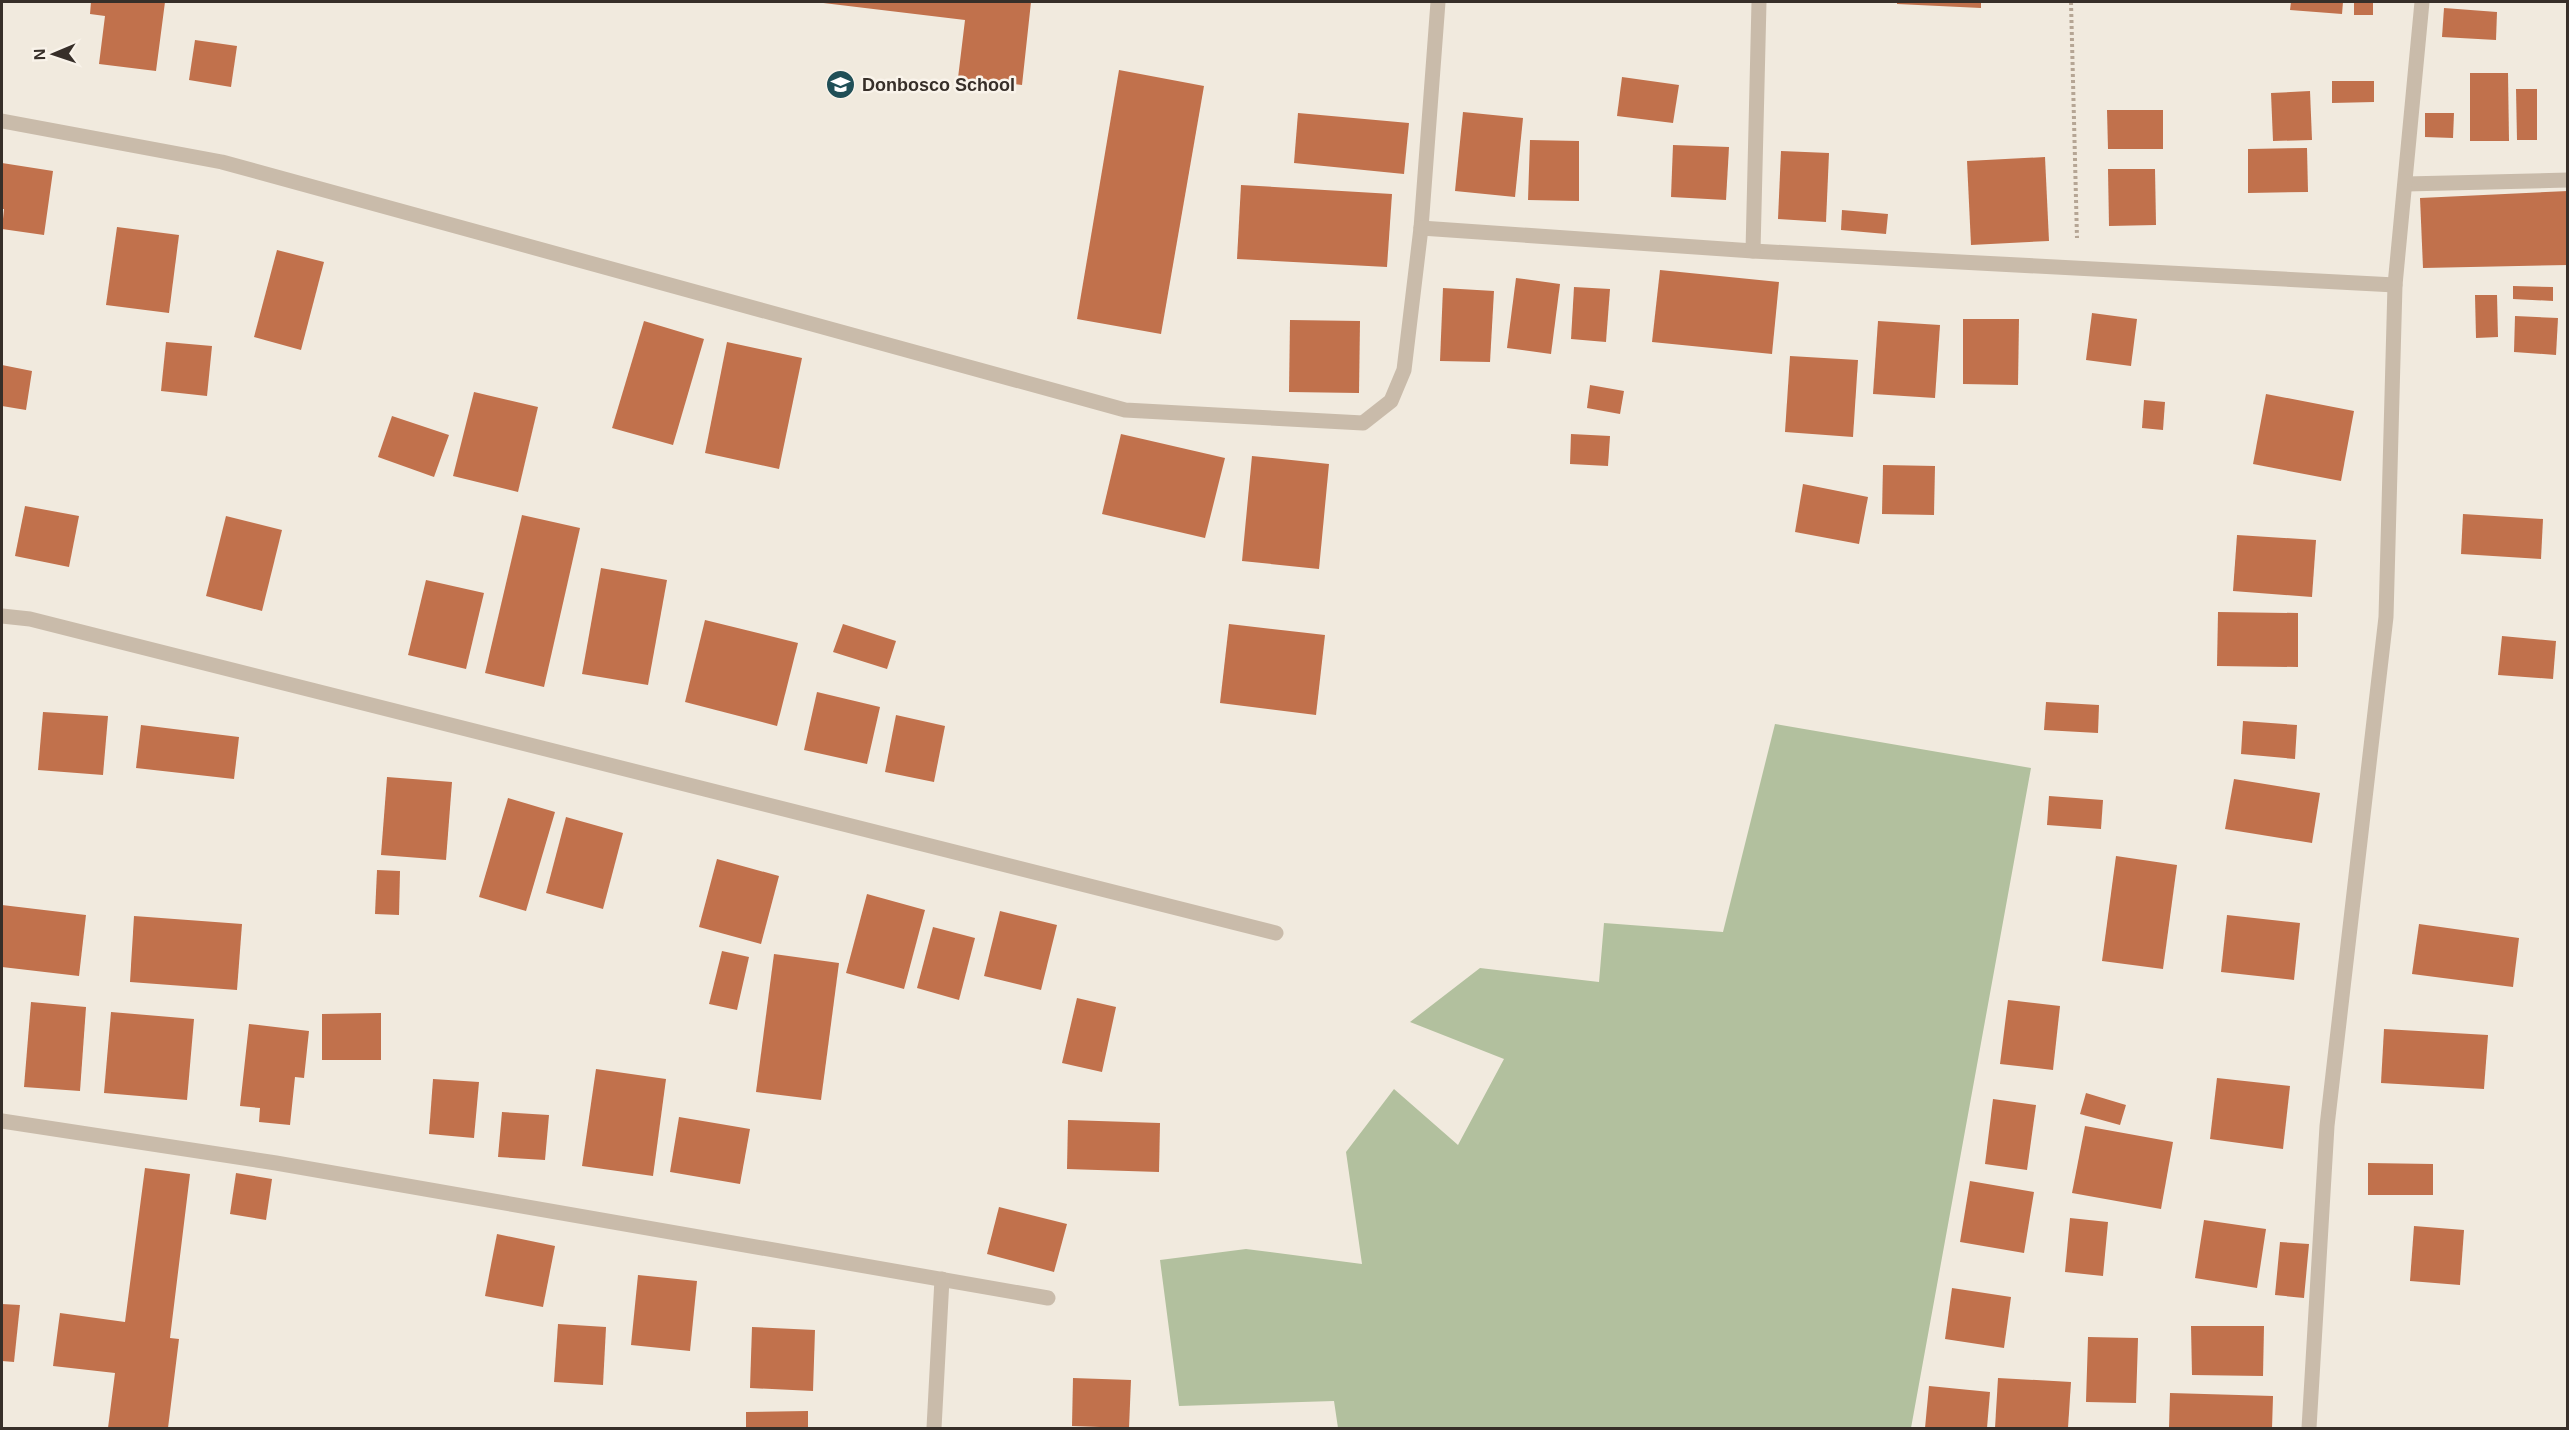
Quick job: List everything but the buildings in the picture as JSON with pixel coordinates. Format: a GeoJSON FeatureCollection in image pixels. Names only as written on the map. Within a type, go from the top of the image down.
{"type":"FeatureCollection","features":[{"type":"Feature","properties":{"kind":"street"},"geometry":{"type":"LineString","coordinates":[[2,121],[222,162],[1125,410],[1363,423],[1390,400],[1404,370],[1421,228],[1438,2]]}},
{"type":"Feature","properties":{"kind":"street"},"geometry":{"type":"LineString","coordinates":[[1753,251],[1759,2]]}},
{"type":"Feature","properties":{"kind":"street"},"geometry":{"type":"LineString","coordinates":[[2309,1428],[2327,1126],[2386,617],[2395,285],[2422,2]]}},
{"type":"Feature","properties":{"kind":"street"},"geometry":{"type":"LineString","coordinates":[[2406,184],[2568,180]]}},
{"type":"Feature","properties":{"kind":"street"},"geometry":{"type":"LineString","coordinates":[[1421,228],[1753,251],[2395,285]]}},
{"type":"Feature","properties":{"kind":"street"},"geometry":{"type":"LineString","coordinates":[[2,616],[30,619],[1276,933]]}},
{"type":"Feature","properties":{"kind":"street"},"geometry":{"type":"LineString","coordinates":[[2,1121],[288,1165],[1048,1298]]}},
{"type":"Feature","properties":{"kind":"street"},"geometry":{"type":"LineString","coordinates":[[934,1428],[942,1279]]}},
{"type":"Feature","properties":{"kind":"path"},"geometry":{"type":"LineString","coordinates":[[2071,2],[2077,268]]}},
{"type":"Feature","properties":{"kind":"green space"},"geometry":{"type":"Polygon","coordinates":[[[1775,724],[2031,768],[1911,1428],[1338,1428],[1334,1401],[1179,1406],[1160,1260],[1246,1249],[1362,1264],[1346,1152],[1394,1089],[1458,1145],[1504,1059],[1410,1022],[1480,968],[1599,982],[1604,923],[1723,932],[1775,724]]]}},
{"type":"Feature","properties":{"kind":"place","name":"Donbosco School"},"geometry":{"type":"Point","coordinates":[841,85]}}]}
